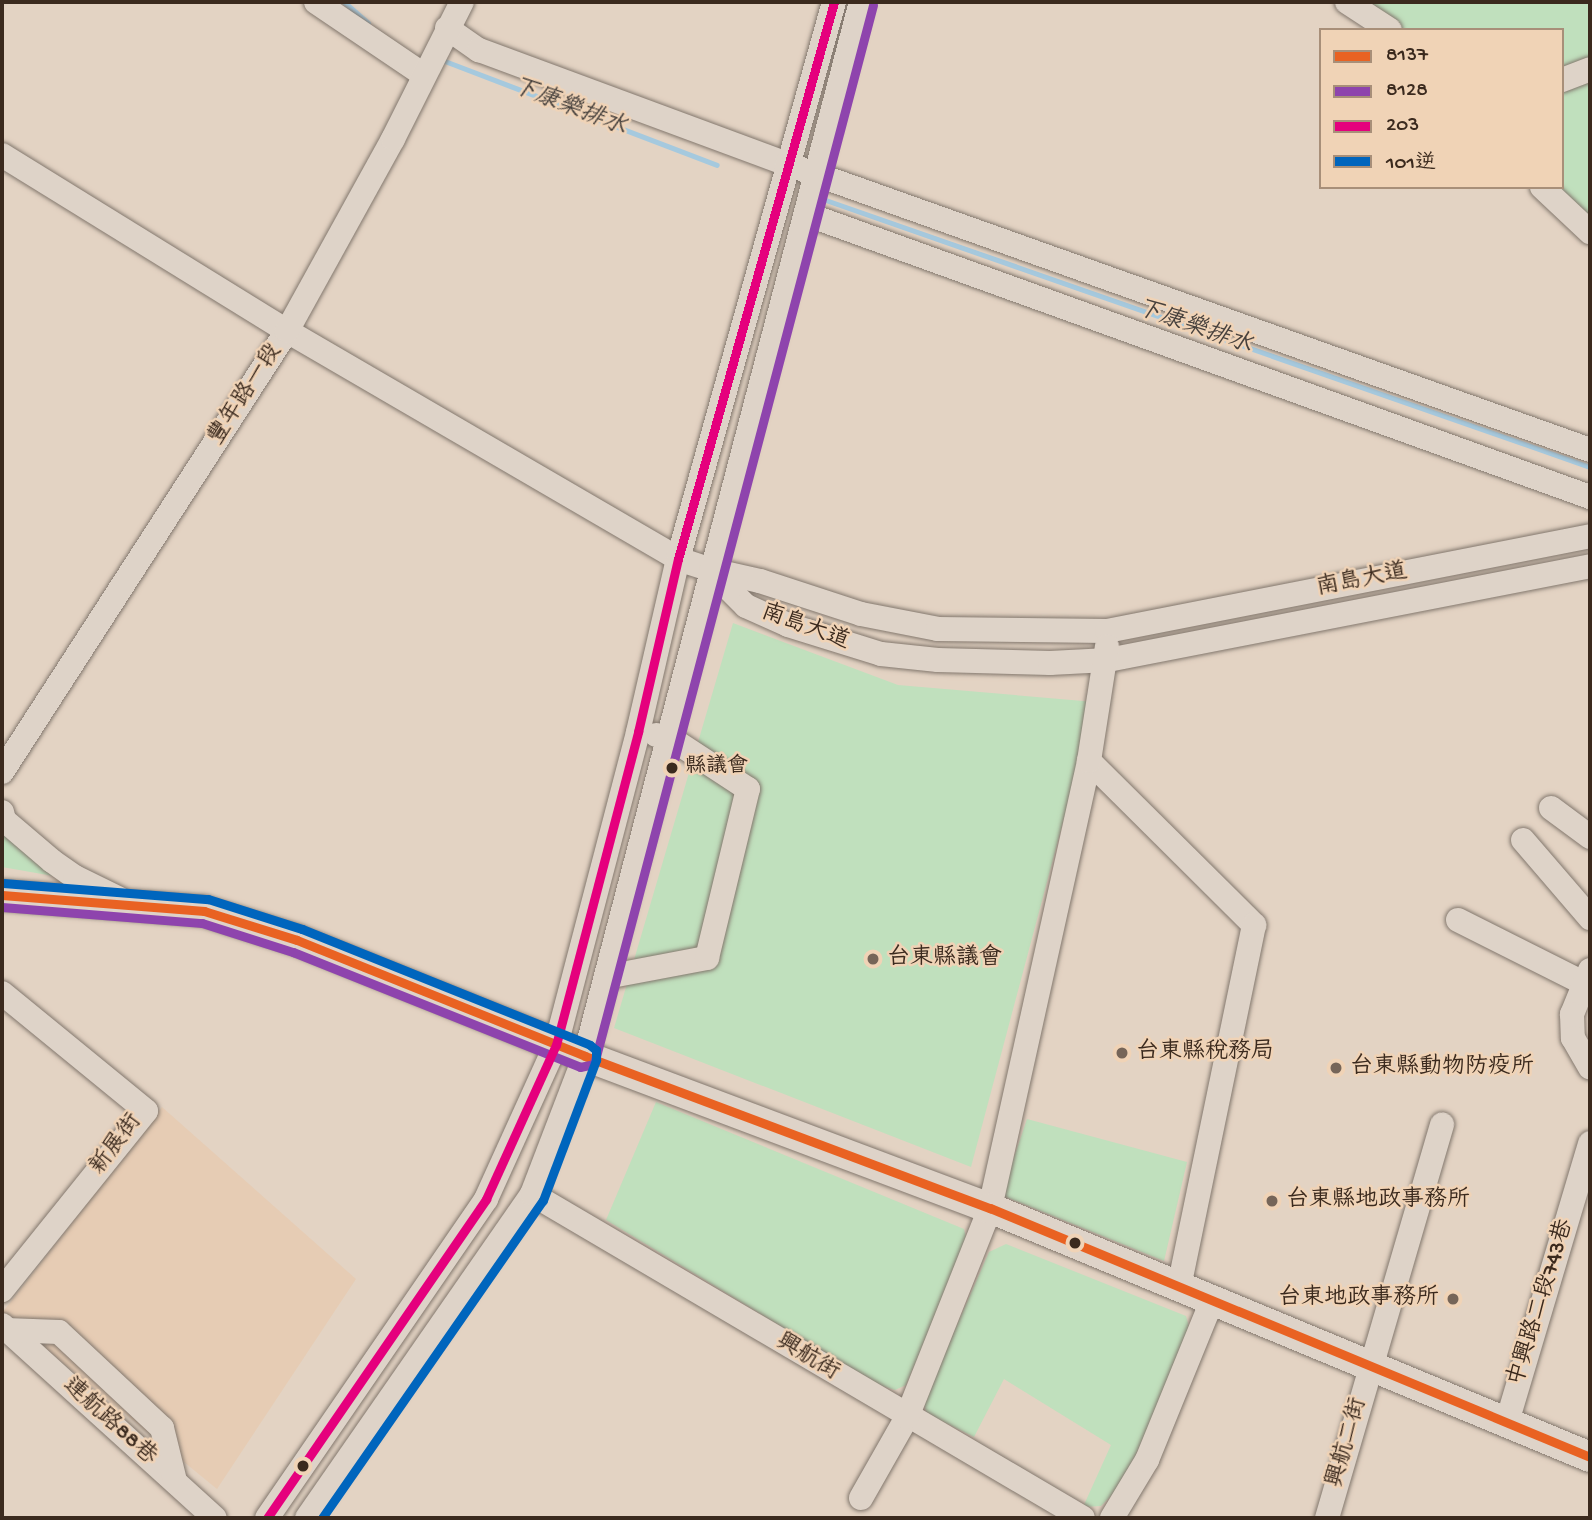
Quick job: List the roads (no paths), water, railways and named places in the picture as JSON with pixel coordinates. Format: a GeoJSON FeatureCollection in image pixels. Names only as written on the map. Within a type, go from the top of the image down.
{"type":"FeatureCollection","features":[{"type":"Feature","properties":{"kind":"main road"},"geometry":{"type":"LineString","coordinates":[[2,895],[204,911],[297,940],[556,1045],[990,1208],[1590,1457]]}},
{"type":"Feature","properties":{"kind":"street"},"geometry":{"type":"LineString","coordinates":[[316,2],[424,75]]}},
{"type":"Feature","properties":{"kind":"street"},"geometry":{"type":"LineString","coordinates":[[267,1518],[486,1199],[556,1045],[638,732],[678,559],[834,2]]}},
{"type":"Feature","properties":{"kind":"street"},"geometry":{"type":"LineString","coordinates":[[307,1518],[531,1194],[585,1056],[861,2]]}},
{"type":"Feature","properties":{"kind":"street"},"geometry":{"type":"LineString","coordinates":[[1347,2],[1387,28]]}},
{"type":"Feature","properties":{"kind":"street","name":"豐年路一段"},"geometry":{"type":"LineString","coordinates":[[2,772],[287,331],[393,139],[459,3]]}},
{"type":"Feature","properties":{"kind":"street"},"geometry":{"type":"LineString","coordinates":[[447,28],[479,50],[787,164],[1590,450]]}},
{"type":"Feature","properties":{"kind":"street"},"geometry":{"type":"LineString","coordinates":[[1564,79],[1590,69]]}},
{"type":"Feature","properties":{"kind":"street"},"geometry":{"type":"LineString","coordinates":[[2,155],[287,331],[678,559],[711,570]]}},
{"type":"Feature","properties":{"kind":"street"},"geometry":{"type":"LineString","coordinates":[[1544,189],[1590,232]]}},
{"type":"Feature","properties":{"kind":"street"},"geometry":{"type":"LineString","coordinates":[[806,214],[1590,497]]}},
{"type":"Feature","properties":{"kind":"street","name":"南島大道"},"geometry":{"type":"LineString","coordinates":[[711,570],[760,581],[860,614],[938,629],[1107,631],[1590,536]]}},
{"type":"Feature","properties":{"kind":"street","name":"南島大道"},"geometry":{"type":"LineString","coordinates":[[711,570],[746,606],[788,625],[881,654],[937,660],[1050,663],[1108,660],[1590,566]]}},
{"type":"Feature","properties":{"kind":"street"},"geometry":{"type":"LineString","coordinates":[[861,1498],[907,1417],[990,1208],[1089,761],[1108,660],[1107,631]]}},
{"type":"Feature","properties":{"kind":"street"},"geometry":{"type":"LineString","coordinates":[[607,977],[707,958],[748,789],[670,738],[638,732]]}},
{"type":"Feature","properties":{"kind":"street"},"geometry":{"type":"LineString","coordinates":[[1089,761],[1254,925],[1179,1288]]}},
{"type":"Feature","properties":{"kind":"street"},"geometry":{"type":"LineString","coordinates":[[1551,808],[1590,836]]}},
{"type":"Feature","properties":{"kind":"street"},"geometry":{"type":"LineString","coordinates":[[2,811],[4,820],[52,861],[75,877],[128,903]]}},
{"type":"Feature","properties":{"kind":"street"},"geometry":{"type":"LineString","coordinates":[[1523,840],[1590,918]]}},
{"type":"Feature","properties":{"kind":"street"},"geometry":{"type":"LineString","coordinates":[[1458,920],[1588,976],[1572,1014],[1573,1038],[1590,1068]]}},
{"type":"Feature","properties":{"kind":"street","name":"新展街"},"geometry":{"type":"LineString","coordinates":[[2,993],[146,1111],[2,1290]]}},
{"type":"Feature","properties":{"kind":"street","name":"興航二街"},"geometry":{"type":"LineString","coordinates":[[1327,1518],[1442,1124]]}},
{"type":"Feature","properties":{"kind":"street","name":"中興路二段743巷"},"geometry":{"type":"LineString","coordinates":[[1507,1422],[1590,1143]]}},
{"type":"Feature","properties":{"kind":"street","name":"興航街"},"geometry":{"type":"LineString","coordinates":[[531,1194],[1083,1518]]}},
{"type":"Feature","properties":{"kind":"street"},"geometry":{"type":"LineString","coordinates":[[1112,1518],[1147,1460],[1212,1301]]}},
{"type":"Feature","properties":{"kind":"street"},"geometry":{"type":"LineString","coordinates":[[4,1328],[59,1332],[162,1428],[175,1481]]}},
{"type":"Feature","properties":{"kind":"street","name":"連航路88巷"},"geometry":{"type":"LineString","coordinates":[[4,1328],[215,1518]]}},
{"type":"Feature","properties":{"kind":"street"},"geometry":{"type":"LineString","coordinates":[[388,1342],[414,1362]]}},
{"type":"Feature","properties":{"kind":"waterway","name":"下康樂排水"},"geometry":{"type":"LineString","coordinates":[[344,2],[368,23]]}},
{"type":"Feature","properties":{"kind":"waterway","name":"下康樂排水"},"geometry":{"type":"LineString","coordinates":[[442,60],[717,165]]}},
{"type":"Feature","properties":{"kind":"waterway","name":"下康樂排水"},"geometry":{"type":"LineString","coordinates":[[817,197],[1590,467]]}},
{"type":"Feature","properties":{"kind":"place","name":"縣議會"},"geometry":{"type":"Point","coordinates":[672,768]}},
{"type":"Feature","properties":{"kind":"place","name":"台東縣議會"},"geometry":{"type":"Point","coordinates":[873,959]}},
{"type":"Feature","properties":{"kind":"place","name":"台東縣稅務局"},"geometry":{"type":"Point","coordinates":[1122,1053]}},
{"type":"Feature","properties":{"kind":"place","name":"台東縣動物防疫所"},"geometry":{"type":"Point","coordinates":[1336,1068]}},
{"type":"Feature","properties":{"kind":"place","name":"台東縣地政事務所"},"geometry":{"type":"Point","coordinates":[1272,1201]}},
{"type":"Feature","properties":{"kind":"place","name":"台東地政事務所"},"geometry":{"type":"Point","coordinates":[1453,1299]}}]}
